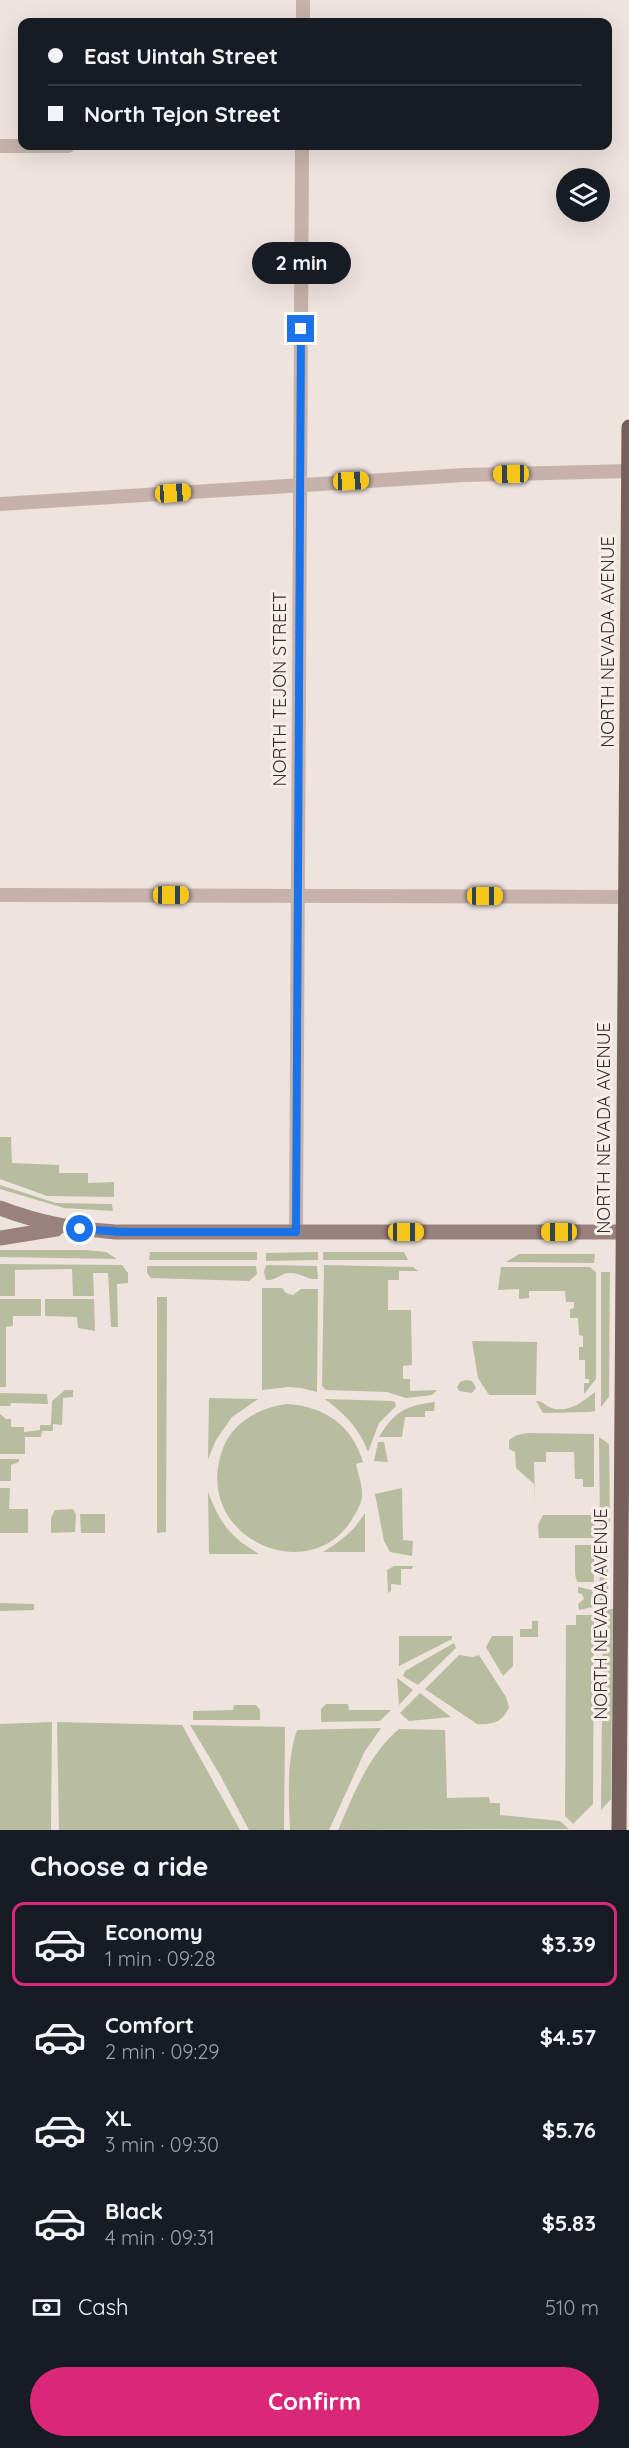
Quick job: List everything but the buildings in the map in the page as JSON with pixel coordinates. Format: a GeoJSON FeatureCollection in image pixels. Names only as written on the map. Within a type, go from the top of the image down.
{"type":"FeatureCollection","features":[{"type":"Feature","properties":{"kind":"main road","name":"NORTH NEVADA AVENUE"},"geometry":{"type":"LineString","coordinates":[[619,1830],[626,1232],[629,427]]}},
{"type":"Feature","properties":{"kind":"main road"},"geometry":{"type":"LineString","coordinates":[[0,1208],[62,1228],[123,1232],[626,1232]]}},
{"type":"Feature","properties":{"kind":"main road"},"geometry":{"type":"LineString","coordinates":[[0,1238],[62,1228]]}},
{"type":"Feature","properties":{"kind":"street"},"geometry":{"type":"LineString","coordinates":[[303,0],[303,18]]}},
{"type":"Feature","properties":{"kind":"street"},"geometry":{"type":"LineString","coordinates":[[0,146],[18,146]]}},
{"type":"Feature","properties":{"kind":"street","name":"NORTH TEJON STREET"},"geometry":{"type":"LineString","coordinates":[[296,1232],[302,150]]}},
{"type":"Feature","properties":{"kind":"street"},"geometry":{"type":"LineString","coordinates":[[0,504],[464,475],[629,471]]}},
{"type":"Feature","properties":{"kind":"street"},"geometry":{"type":"LineString","coordinates":[[0,895],[627,897]]}},
{"type":"Feature","properties":{"kind":"green space"},"geometry":{"type":"Polygon","coordinates":[[[0,1137],[11,1137],[12,1163],[59,1165],[59,1173],[88,1173],[88,1183],[114,1182],[114,1197],[47,1196],[0,1179],[0,1137]]]}},
{"type":"Feature","properties":{"kind":"green space"},"geometry":{"type":"Polygon","coordinates":[[[0,1185],[56,1203],[112,1204],[113,1211],[64,1208],[0,1189],[0,1185]]]}},
{"type":"Feature","properties":{"kind":"green space"},"geometry":{"type":"Polygon","coordinates":[[[0,1250],[86,1250],[106,1252],[117,1259],[0,1257],[0,1250]]]}},
{"type":"Feature","properties":{"kind":"green space"},"geometry":{"type":"Polygon","coordinates":[[[150,1252],[257,1252],[257,1260],[149,1260],[150,1252]]]}},
{"type":"Feature","properties":{"kind":"green space"},"geometry":{"type":"Polygon","coordinates":[[[318,1252],[318,1260],[266,1261],[266,1253],[318,1252]]]}},
{"type":"Feature","properties":{"kind":"green space"},"geometry":{"type":"Polygon","coordinates":[[[323,1252],[404,1252],[408,1260],[323,1260],[323,1252]]]}},
{"type":"Feature","properties":{"kind":"green space"},"geometry":{"type":"Polygon","coordinates":[[[519,1254],[595,1254],[594,1263],[506,1262],[519,1254]]]}},
{"type":"Feature","properties":{"kind":"green space"},"geometry":{"type":"Polygon","coordinates":[[[0,1264],[122,1265],[128,1273],[128,1283],[117,1284],[118,1327],[111,1327],[108,1273],[93,1273],[94,1296],[73,1296],[72,1269],[15,1270],[15,1296],[0,1296],[0,1264]]]}},
{"type":"Feature","properties":{"kind":"green space"},"geometry":{"type":"Polygon","coordinates":[[[266,1265],[317,1266],[318,1279],[289,1273],[266,1280],[264,1272],[266,1265]]]}},
{"type":"Feature","properties":{"kind":"green space"},"geometry":{"type":"Polygon","coordinates":[[[324,1265],[413,1267],[418,1271],[399,1271],[399,1280],[388,1280],[388,1310],[411,1310],[412,1365],[403,1366],[403,1379],[410,1379],[410,1391],[437,1390],[432,1395],[406,1398],[387,1392],[326,1390],[322,1386],[324,1265]]]}},
{"type":"Feature","properties":{"kind":"green space"},"geometry":{"type":"Polygon","coordinates":[[[147,1266],[256,1266],[257,1274],[249,1281],[151,1278],[147,1273],[147,1266]]]}},
{"type":"Feature","properties":{"kind":"green space"},"geometry":{"type":"Polygon","coordinates":[[[501,1267],[590,1267],[596,1272],[596,1379],[584,1394],[584,1383],[589,1383],[589,1379],[585,1379],[585,1360],[579,1360],[579,1347],[583,1347],[583,1336],[579,1335],[578,1318],[570,1318],[570,1309],[574,1308],[574,1302],[566,1302],[565,1291],[529,1291],[529,1298],[519,1299],[519,1289],[498,1290],[501,1267]]]}},
{"type":"Feature","properties":{"kind":"green space"},"geometry":{"type":"Polygon","coordinates":[[[601,1272],[610,1272],[609,1397],[601,1407],[601,1272]]]}},
{"type":"Feature","properties":{"kind":"green space"},"geometry":{"type":"Polygon","coordinates":[[[262,1288],[282,1288],[286,1293],[293,1295],[301,1289],[318,1289],[317,1392],[288,1387],[262,1390],[262,1288]]]}},
{"type":"Feature","properties":{"kind":"green space"},"geometry":{"type":"Polygon","coordinates":[[[157,1297],[167,1297],[166,1532],[157,1533],[157,1297]]]}},
{"type":"Feature","properties":{"kind":"green space"},"geometry":{"type":"Polygon","coordinates":[[[0,1299],[41,1299],[41,1316],[13,1316],[13,1326],[6,1327],[6,1387],[0,1387],[0,1299]]]}},
{"type":"Feature","properties":{"kind":"green space"},"geometry":{"type":"Polygon","coordinates":[[[45,1299],[94,1299],[95,1331],[78,1328],[77,1317],[45,1316],[45,1299]]]}},
{"type":"Feature","properties":{"kind":"green space"},"geometry":{"type":"Polygon","coordinates":[[[472,1341],[537,1342],[536,1395],[489,1395],[478,1378],[472,1341]]]}},
{"type":"Feature","properties":{"kind":"green space"},"geometry":{"type":"Polygon","coordinates":[[[472,1381],[476,1388],[472,1393],[459,1391],[457,1387],[460,1382],[472,1381]]]}},
{"type":"Feature","properties":{"kind":"green space"},"geometry":{"type":"Polygon","coordinates":[[[65,1390],[73,1390],[73,1397],[63,1398],[62,1425],[53,1424],[53,1431],[42,1431],[41,1437],[25,1437],[25,1454],[0,1454],[0,1414],[6,1419],[11,1419],[11,1427],[24,1427],[24,1432],[40,1430],[40,1425],[51,1425],[52,1401],[65,1390]]]}},
{"type":"Feature","properties":{"kind":"green space"},"geometry":{"type":"Polygon","coordinates":[[[595,1392],[595,1411],[589,1412],[543,1413],[536,1401],[549,1407],[562,1409],[574,1406],[595,1392]]]}},
{"type":"Feature","properties":{"kind":"green space"},"geometry":{"type":"Polygon","coordinates":[[[0,1393],[47,1394],[48,1404],[11,1403],[10,1406],[0,1406],[0,1393]]]}},
{"type":"Feature","properties":{"kind":"green space"},"geometry":{"type":"Polygon","coordinates":[[[209,1398],[258,1399],[232,1417],[216,1440],[208,1459],[209,1398]]]}},
{"type":"Feature","properties":{"kind":"green space"},"geometry":{"type":"Polygon","coordinates":[[[325,1399],[392,1401],[396,1406],[379,1423],[368,1452],[351,1422],[325,1399]]]}},
{"type":"Feature","properties":{"kind":"green space"},"geometry":{"type":"Polygon","coordinates":[[[435,1402],[434,1411],[425,1411],[425,1417],[405,1417],[402,1437],[379,1437],[390,1421],[402,1411],[435,1402]]]}},
{"type":"Feature","properties":{"kind":"green space"},"geometry":{"type":"Polygon","coordinates":[[[288,1404],[314,1409],[335,1420],[352,1438],[363,1462],[356,1464],[362,1499],[351,1521],[332,1541],[308,1551],[282,1551],[258,1543],[237,1528],[223,1506],[217,1479],[223,1448],[234,1430],[258,1412],[288,1404]]]}},
{"type":"Feature","properties":{"kind":"green space"},"geometry":{"type":"Polygon","coordinates":[[[528,1433],[594,1434],[594,1487],[583,1487],[583,1479],[575,1479],[574,1452],[546,1452],[546,1462],[534,1462],[535,1503],[534,1484],[516,1468],[515,1452],[509,1449],[509,1440],[517,1435],[528,1433]]]}},
{"type":"Feature","properties":{"kind":"green space"},"geometry":{"type":"Polygon","coordinates":[[[599,1437],[609,1444],[610,1527],[600,1527],[599,1437]]]}},
{"type":"Feature","properties":{"kind":"green space"},"geometry":{"type":"Polygon","coordinates":[[[378,1442],[384,1442],[388,1462],[374,1461],[378,1442]]]}},
{"type":"Feature","properties":{"kind":"green space"},"geometry":{"type":"Polygon","coordinates":[[[0,1459],[19,1459],[19,1462],[11,1465],[11,1481],[0,1481],[0,1459]]]}},
{"type":"Feature","properties":{"kind":"green space"},"geometry":{"type":"Polygon","coordinates":[[[0,1488],[10,1488],[9,1509],[28,1509],[28,1533],[0,1533],[0,1488]]]}},
{"type":"Feature","properties":{"kind":"green space"},"geometry":{"type":"Polygon","coordinates":[[[402,1488],[403,1540],[413,1541],[412,1556],[390,1552],[384,1541],[375,1494],[402,1488]]]}},
{"type":"Feature","properties":{"kind":"green space"},"geometry":{"type":"Polygon","coordinates":[[[208,1492],[227,1528],[240,1542],[259,1554],[209,1554],[208,1492]]]}},
{"type":"Feature","properties":{"kind":"green space"},"geometry":{"type":"Polygon","coordinates":[[[73,1509],[76,1515],[75,1532],[51,1533],[51,1518],[55,1510],[73,1509]]]}},
{"type":"Feature","properties":{"kind":"green space"},"geometry":{"type":"Polygon","coordinates":[[[365,1513],[365,1552],[323,1552],[347,1535],[365,1513]]]}},
{"type":"Feature","properties":{"kind":"green space"},"geometry":{"type":"Polygon","coordinates":[[[80,1514],[105,1514],[105,1533],[81,1533],[80,1514]]]}},
{"type":"Feature","properties":{"kind":"green space"},"geometry":{"type":"Polygon","coordinates":[[[543,1515],[595,1515],[595,1538],[539,1538],[538,1525],[543,1515]]]}},
{"type":"Feature","properties":{"kind":"green space"},"geometry":{"type":"Polygon","coordinates":[[[575,1545],[594,1545],[594,1582],[577,1582],[575,1545]]]}},
{"type":"Feature","properties":{"kind":"green space"},"geometry":{"type":"Polygon","coordinates":[[[599,1546],[608,1546],[608,1600],[600,1600],[599,1546]]]}},
{"type":"Feature","properties":{"kind":"green space"},"geometry":{"type":"Polygon","coordinates":[[[394,1566],[413,1566],[412,1569],[401,1569],[401,1585],[391,1584],[391,1591],[388,1593],[387,1570],[394,1566]]]}},
{"type":"Feature","properties":{"kind":"green space"},"geometry":{"type":"Polygon","coordinates":[[[578,1587],[592,1590],[593,1607],[579,1610],[578,1604],[584,1599],[582,1594],[578,1593],[578,1587]]]}},
{"type":"Feature","properties":{"kind":"green space"},"geometry":{"type":"Polygon","coordinates":[[[0,1603],[34,1604],[34,1610],[0,1611],[0,1603]]]}},
{"type":"Feature","properties":{"kind":"green space"},"geometry":{"type":"Polygon","coordinates":[[[603,1609],[613,1609],[611,1799],[601,1810],[603,1609]]]}},
{"type":"Feature","properties":{"kind":"green space"},"geometry":{"type":"Polygon","coordinates":[[[576,1615],[594,1615],[593,1804],[573,1824],[565,1816],[566,1625],[576,1625],[576,1615]]]}},
{"type":"Feature","properties":{"kind":"green space"},"geometry":{"type":"Polygon","coordinates":[[[532,1621],[538,1621],[538,1637],[520,1637],[520,1629],[532,1629],[532,1621]]]}},
{"type":"Feature","properties":{"kind":"green space"},"geometry":{"type":"Polygon","coordinates":[[[399,1636],[452,1636],[452,1639],[399,1666],[399,1636]]]}},
{"type":"Feature","properties":{"kind":"green space"},"geometry":{"type":"Polygon","coordinates":[[[492,1636],[513,1636],[513,1666],[503,1676],[486,1647],[492,1636]]]}},
{"type":"Feature","properties":{"kind":"green space"},"geometry":{"type":"Polygon","coordinates":[[[454,1643],[456,1648],[418,1685],[403,1676],[405,1671],[454,1643]]]}},
{"type":"Feature","properties":{"kind":"green space"},"geometry":{"type":"Polygon","coordinates":[[[459,1655],[473,1657],[479,1655],[506,1697],[509,1707],[497,1722],[477,1724],[425,1689],[459,1655]]]}},
{"type":"Feature","properties":{"kind":"green space"},"geometry":{"type":"Polygon","coordinates":[[[397,1678],[413,1690],[399,1705],[397,1678]]]}},
{"type":"Feature","properties":{"kind":"green space"},"geometry":{"type":"Polygon","coordinates":[[[420,1693],[451,1717],[409,1721],[400,1713],[420,1693]]]}},
{"type":"Feature","properties":{"kind":"green space"},"geometry":{"type":"Polygon","coordinates":[[[326,1704],[348,1704],[349,1710],[391,1710],[380,1721],[321,1722],[321,1709],[326,1704]]]}},
{"type":"Feature","properties":{"kind":"green space"},"geometry":{"type":"Polygon","coordinates":[[[234,1705],[256,1705],[260,1710],[260,1720],[193,1720],[193,1711],[233,1710],[234,1705]]]}},
{"type":"Feature","properties":{"kind":"green space"},"geometry":{"type":"Polygon","coordinates":[[[52,1722],[51,1830],[0,1830],[0,1724],[52,1722]]]}},
{"type":"Feature","properties":{"kind":"green space"},"geometry":{"type":"Polygon","coordinates":[[[57,1722],[182,1725],[240,1830],[59,1830],[57,1722]]]}},
{"type":"Feature","properties":{"kind":"green space"},"geometry":{"type":"Polygon","coordinates":[[[190,1725],[285,1727],[284,1830],[249,1830],[190,1725]]]}},
{"type":"Feature","properties":{"kind":"green space"},"geometry":{"type":"Polygon","coordinates":[[[381,1728],[365,1751],[329,1830],[290,1830],[290,1767],[297,1730],[381,1728]]]}},
{"type":"Feature","properties":{"kind":"green space"},"geometry":{"type":"Polygon","coordinates":[[[399,1729],[445,1730],[447,1798],[489,1797],[490,1803],[500,1803],[500,1815],[560,1821],[569,1829],[338,1830],[370,1763],[388,1739],[399,1729]]]}},
{"type":"Feature","properties":{"kind":"route"},"geometry":{"type":"LineString","coordinates":[[80,1229],[123,1232],[296,1232],[301,329]]}}]}
